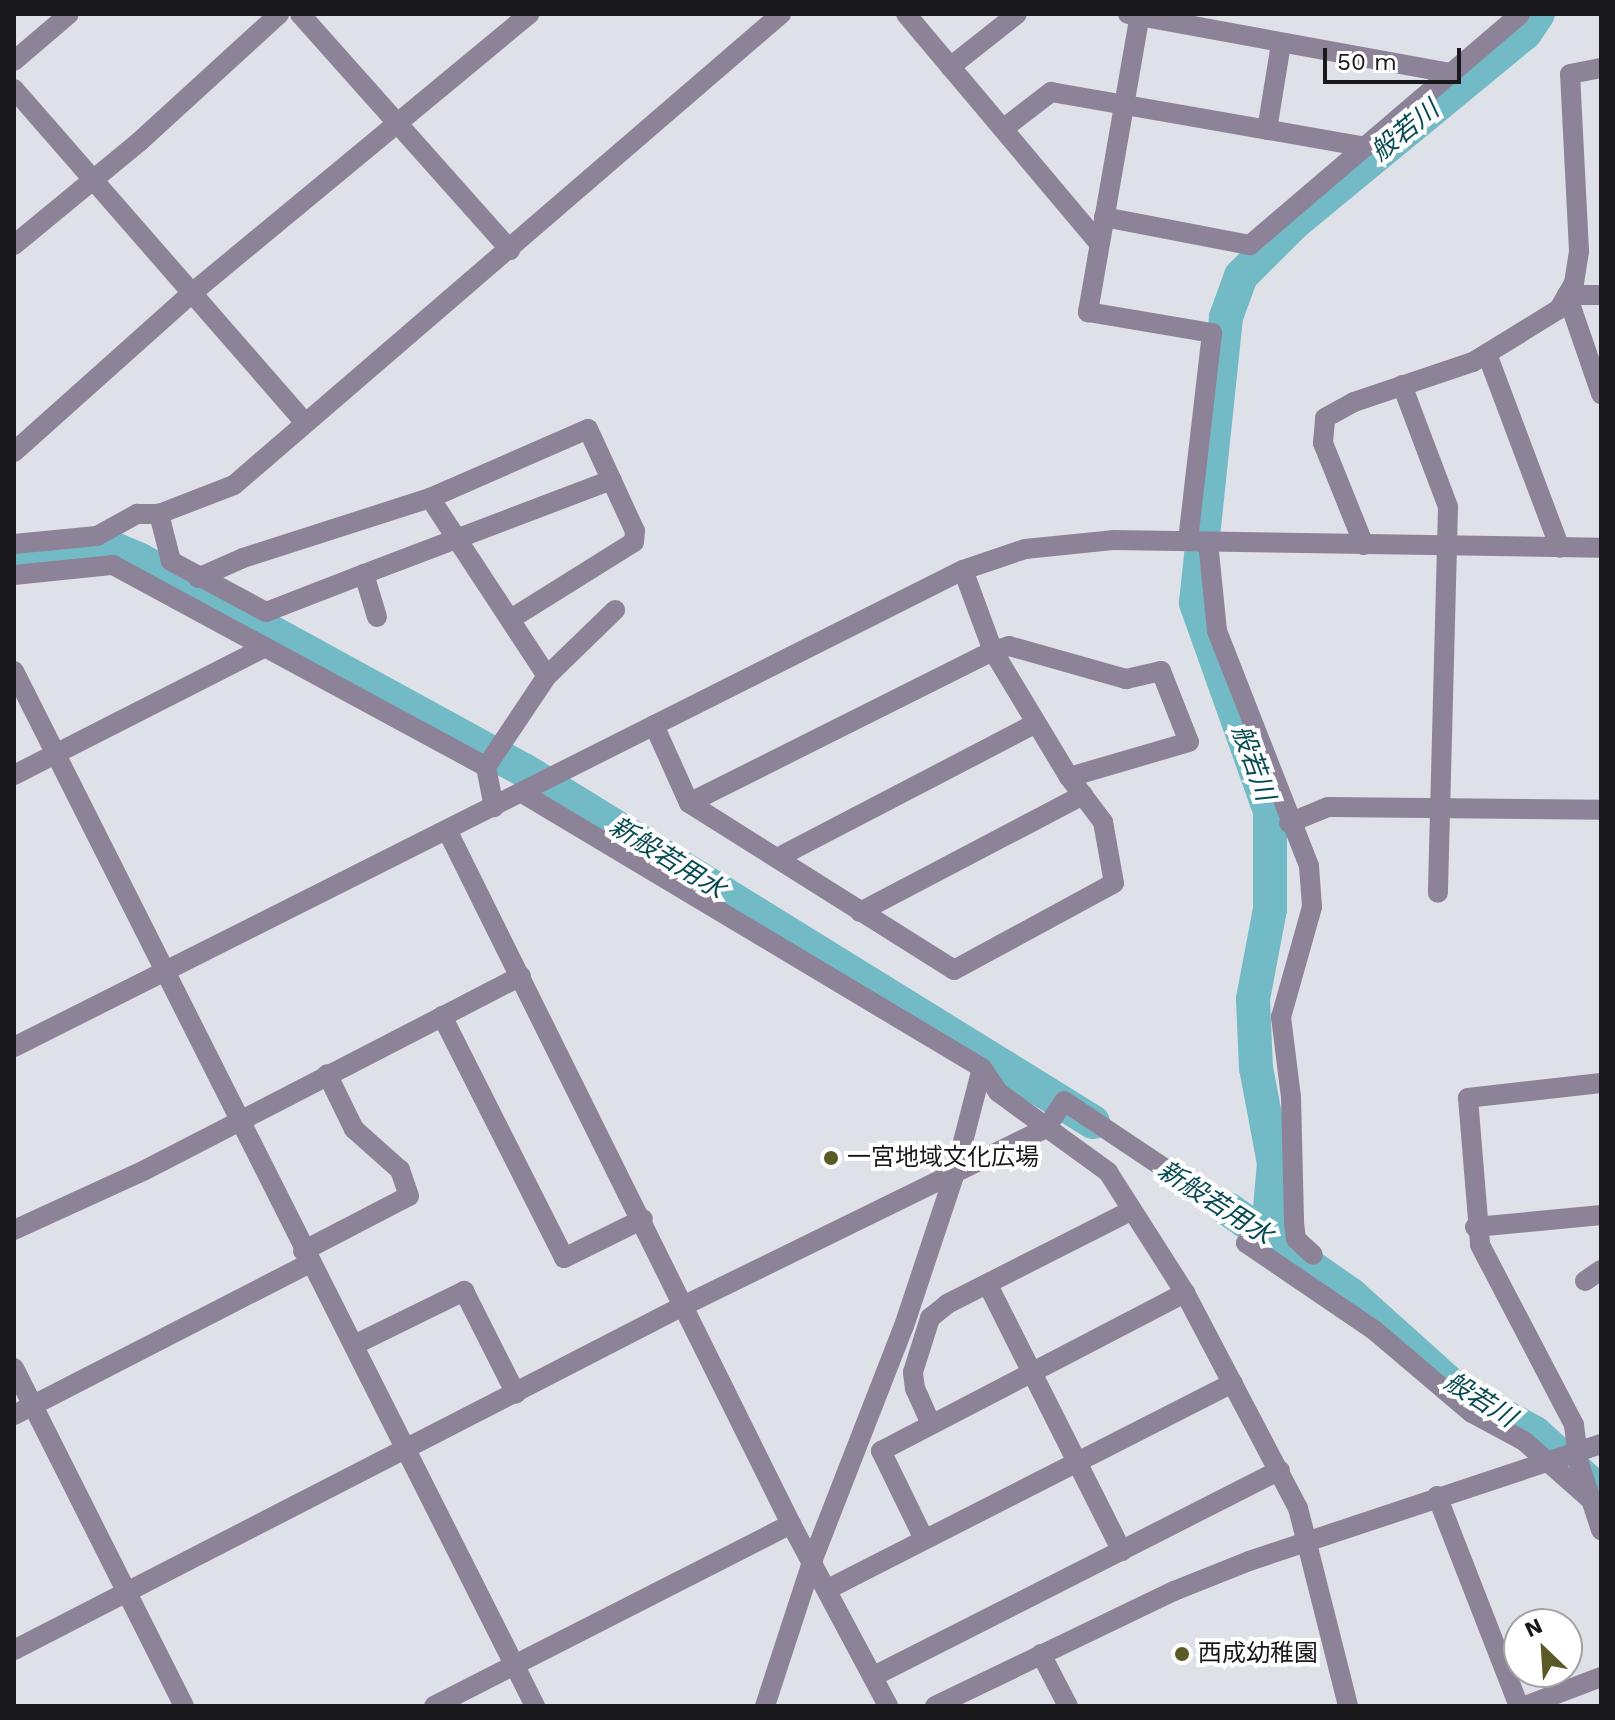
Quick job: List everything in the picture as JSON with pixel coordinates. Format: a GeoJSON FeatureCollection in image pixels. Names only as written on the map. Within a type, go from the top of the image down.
{"type":"FeatureCollection","features":[{"type":"Feature","properties":{"kind":"street"},"geometry":{"type":"LineString","coordinates":[[14,61],[69,14]]}},
{"type":"Feature","properties":{"kind":"street"},"geometry":{"type":"LineString","coordinates":[[14,245],[94,180],[279,14]]}},
{"type":"Feature","properties":{"kind":"street"},"geometry":{"type":"LineString","coordinates":[[300,14],[510,250]]}},
{"type":"Feature","properties":{"kind":"street"},"geometry":{"type":"LineString","coordinates":[[14,452],[192,293],[529,14]]}},
{"type":"Feature","properties":{"kind":"street"},"geometry":{"type":"LineString","coordinates":[[14,544],[97,536],[137,514],[159,514],[234,485],[781,14]]}},
{"type":"Feature","properties":{"kind":"street"},"geometry":{"type":"LineString","coordinates":[[906,14],[1099,243]]}},
{"type":"Feature","properties":{"kind":"street"},"geometry":{"type":"LineString","coordinates":[[950,67],[1017,14]]}},
{"type":"Feature","properties":{"kind":"street"},"geometry":{"type":"LineString","coordinates":[[1104,217],[1250,245],[1520,14]]}},
{"type":"Feature","properties":{"kind":"street"},"geometry":{"type":"LineString","coordinates":[[1313,1255],[1296,1239],[1291,1097],[1281,1017],[1312,907],[1309,866],[1289,823],[1217,631],[1198,542],[1212,333],[1088,312],[1136,15],[1451,73]]}},
{"type":"Feature","properties":{"kind":"street"},"geometry":{"type":"LineString","coordinates":[[1267,130],[1281,44]]}},
{"type":"Feature","properties":{"kind":"street"},"geometry":{"type":"LineString","coordinates":[[1364,545],[1323,443],[1325,418],[1487,354],[1559,309],[1567,295],[1579,251],[1570,74],[1601,68]]}},
{"type":"Feature","properties":{"kind":"street"},"geometry":{"type":"LineString","coordinates":[[14,89],[305,423]]}},
{"type":"Feature","properties":{"kind":"street"},"geometry":{"type":"LineString","coordinates":[[1003,129],[1051,92],[1365,147]]}},
{"type":"Feature","properties":{"kind":"street"},"geometry":{"type":"LineString","coordinates":[[1567,295],[1601,295]]}},
{"type":"Feature","properties":{"kind":"street"},"geometry":{"type":"LineString","coordinates":[[1567,295],[1601,394]]}},
{"type":"Feature","properties":{"kind":"street"},"geometry":{"type":"LineString","coordinates":[[1487,354],[1560,548]]}},
{"type":"Feature","properties":{"kind":"street"},"geometry":{"type":"LineString","coordinates":[[1402,385],[1448,507],[1438,893]]}},
{"type":"Feature","properties":{"kind":"street"},"geometry":{"type":"LineString","coordinates":[[198,578],[243,558],[430,498],[580,430],[591,433],[635,531],[634,542],[511,619]]}},
{"type":"Feature","properties":{"kind":"street"},"geometry":{"type":"LineString","coordinates":[[159,514],[171,561],[266,612],[612,480]]}},
{"type":"Feature","properties":{"kind":"street"},"geometry":{"type":"LineString","coordinates":[[430,498],[547,676]]}},
{"type":"Feature","properties":{"kind":"street"},"geometry":{"type":"LineString","coordinates":[[14,1047],[963,570],[1063,541],[1601,548]]}},
{"type":"Feature","properties":{"kind":"street"},"geometry":{"type":"LineString","coordinates":[[14,575],[113,565],[486,767]]}},
{"type":"Feature","properties":{"kind":"street"},"geometry":{"type":"LineString","coordinates":[[654,725],[689,803],[954,970],[1114,883],[1103,822],[1069,777],[993,651],[963,570]]}},
{"type":"Feature","properties":{"kind":"street"},"geometry":{"type":"LineString","coordinates":[[364,574],[377,617]]}},
{"type":"Feature","properties":{"kind":"street"},"geometry":{"type":"LineString","coordinates":[[494,807],[486,767],[502,740],[547,676],[615,610]]}},
{"type":"Feature","properties":{"kind":"street"},"geometry":{"type":"LineString","coordinates":[[689,803],[993,651],[1009,646],[1126,679],[1161,671],[1189,742],[1069,777]]}},
{"type":"Feature","properties":{"kind":"street"},"geometry":{"type":"LineString","coordinates":[[14,775],[265,647]]}},
{"type":"Feature","properties":{"kind":"street"},"geometry":{"type":"LineString","coordinates":[[14,671],[52,755],[306,1257],[409,1451],[535,1706]]}},
{"type":"Feature","properties":{"kind":"street"},"geometry":{"type":"LineString","coordinates":[[777,858],[1036,723]]}},
{"type":"Feature","properties":{"kind":"street"},"geometry":{"type":"LineString","coordinates":[[535,787],[982,1068],[998,1092],[1108,1172],[1185,1293],[1280,1470],[1308,1538],[1348,1706]]}},
{"type":"Feature","properties":{"kind":"street"},"geometry":{"type":"LineString","coordinates":[[860,912],[1083,795]]}},
{"type":"Feature","properties":{"kind":"street"},"geometry":{"type":"LineString","coordinates":[[1289,823],[1328,807],[1601,810]]}},
{"type":"Feature","properties":{"kind":"street"},"geometry":{"type":"LineString","coordinates":[[447,830],[643,1219],[791,1524],[830,1588],[888,1706]]}},
{"type":"Feature","properties":{"kind":"street"},"geometry":{"type":"LineString","coordinates":[[14,1230],[145,1170],[237,1118],[521,976]]}},
{"type":"Feature","properties":{"kind":"street"},"geometry":{"type":"LineString","coordinates":[[442,1016],[564,1258],[643,1219]]}},
{"type":"Feature","properties":{"kind":"street"},"geometry":{"type":"LineString","coordinates":[[765,1706],[813,1559],[904,1326],[955,1173],[982,1068]]}},
{"type":"Feature","properties":{"kind":"street"},"geometry":{"type":"LineString","coordinates":[[14,1415],[306,1257],[409,1196],[400,1170],[354,1129],[327,1074]]}},
{"type":"Feature","properties":{"kind":"street"},"geometry":{"type":"LineString","coordinates":[[1592,1501],[1565,1458],[1574,1425],[1475,1227],[1468,1098],[1601,1083]]}},
{"type":"Feature","properties":{"kind":"street"},"geometry":{"type":"LineString","coordinates":[[14,1650],[409,1451],[685,1305],[1046,1128],[1064,1101],[1258,1231],[1246,1243],[1332,1298],[1448,1396],[1524,1441],[1565,1458],[1592,1501],[1601,1530]]}},
{"type":"Feature","properties":{"kind":"street"},"geometry":{"type":"LineString","coordinates":[[930,1422],[915,1389],[913,1372],[930,1318],[1130,1211]]}},
{"type":"Feature","properties":{"kind":"street"},"geometry":{"type":"LineString","coordinates":[[1475,1227],[1601,1215]]}},
{"type":"Feature","properties":{"kind":"street"},"geometry":{"type":"LineString","coordinates":[[988,1285],[1122,1551]]}},
{"type":"Feature","properties":{"kind":"street"},"geometry":{"type":"LineString","coordinates":[[354,1345],[464,1291],[516,1394]]}},
{"type":"Feature","properties":{"kind":"street"},"geometry":{"type":"LineString","coordinates":[[924,1539],[881,1451],[930,1422],[1034,1374],[1185,1293]]}},
{"type":"Feature","properties":{"kind":"street"},"geometry":{"type":"LineString","coordinates":[[14,1368],[184,1706]]}},
{"type":"Feature","properties":{"kind":"street"},"geometry":{"type":"LineString","coordinates":[[830,1588],[1233,1383]]}},
{"type":"Feature","properties":{"kind":"street"},"geometry":{"type":"LineString","coordinates":[[935,1706],[1174,1591],[1308,1538],[1601,1444]]}},
{"type":"Feature","properties":{"kind":"street"},"geometry":{"type":"LineString","coordinates":[[874,1676],[1280,1470]]}},
{"type":"Feature","properties":{"kind":"street"},"geometry":{"type":"LineString","coordinates":[[1437,1496],[1522,1706],[1601,1677]]}},
{"type":"Feature","properties":{"kind":"street"},"geometry":{"type":"LineString","coordinates":[[434,1706],[791,1524]]}},
{"type":"Feature","properties":{"kind":"street"},"geometry":{"type":"LineString","coordinates":[[1041,1654],[1068,1706]]}},
{"type":"Feature","properties":{"kind":"waterway","name":"般若川"},"geometry":{"type":"LineString","coordinates":[[1288,1251],[1269,1219],[1274,1163],[1256,1068],[1253,999],[1270,909],[1270,811],[1196,603],[1226,317],[1241,276],[1293,224],[1525,33],[1538,14]]}},
{"type":"Feature","properties":{"kind":"waterway","name":"新般若用水"},"geometry":{"type":"LineString","coordinates":[[14,559],[112,548],[140,560],[524,770],[1093,1122]]}},
{"type":"Feature","properties":{"kind":"waterway","name":"般若川"},"geometry":{"type":"LineString","coordinates":[[1228,1209],[1350,1294],[1458,1391],[1535,1433],[1601,1493]]}},
{"type":"Feature","properties":{"kind":"place","name":"一宮地域文化広場"},"geometry":{"type":"Point","coordinates":[831,1158]}},
{"type":"Feature","properties":{"kind":"place","name":"西成幼稚園"},"geometry":{"type":"Point","coordinates":[1182,1654]}}]}
